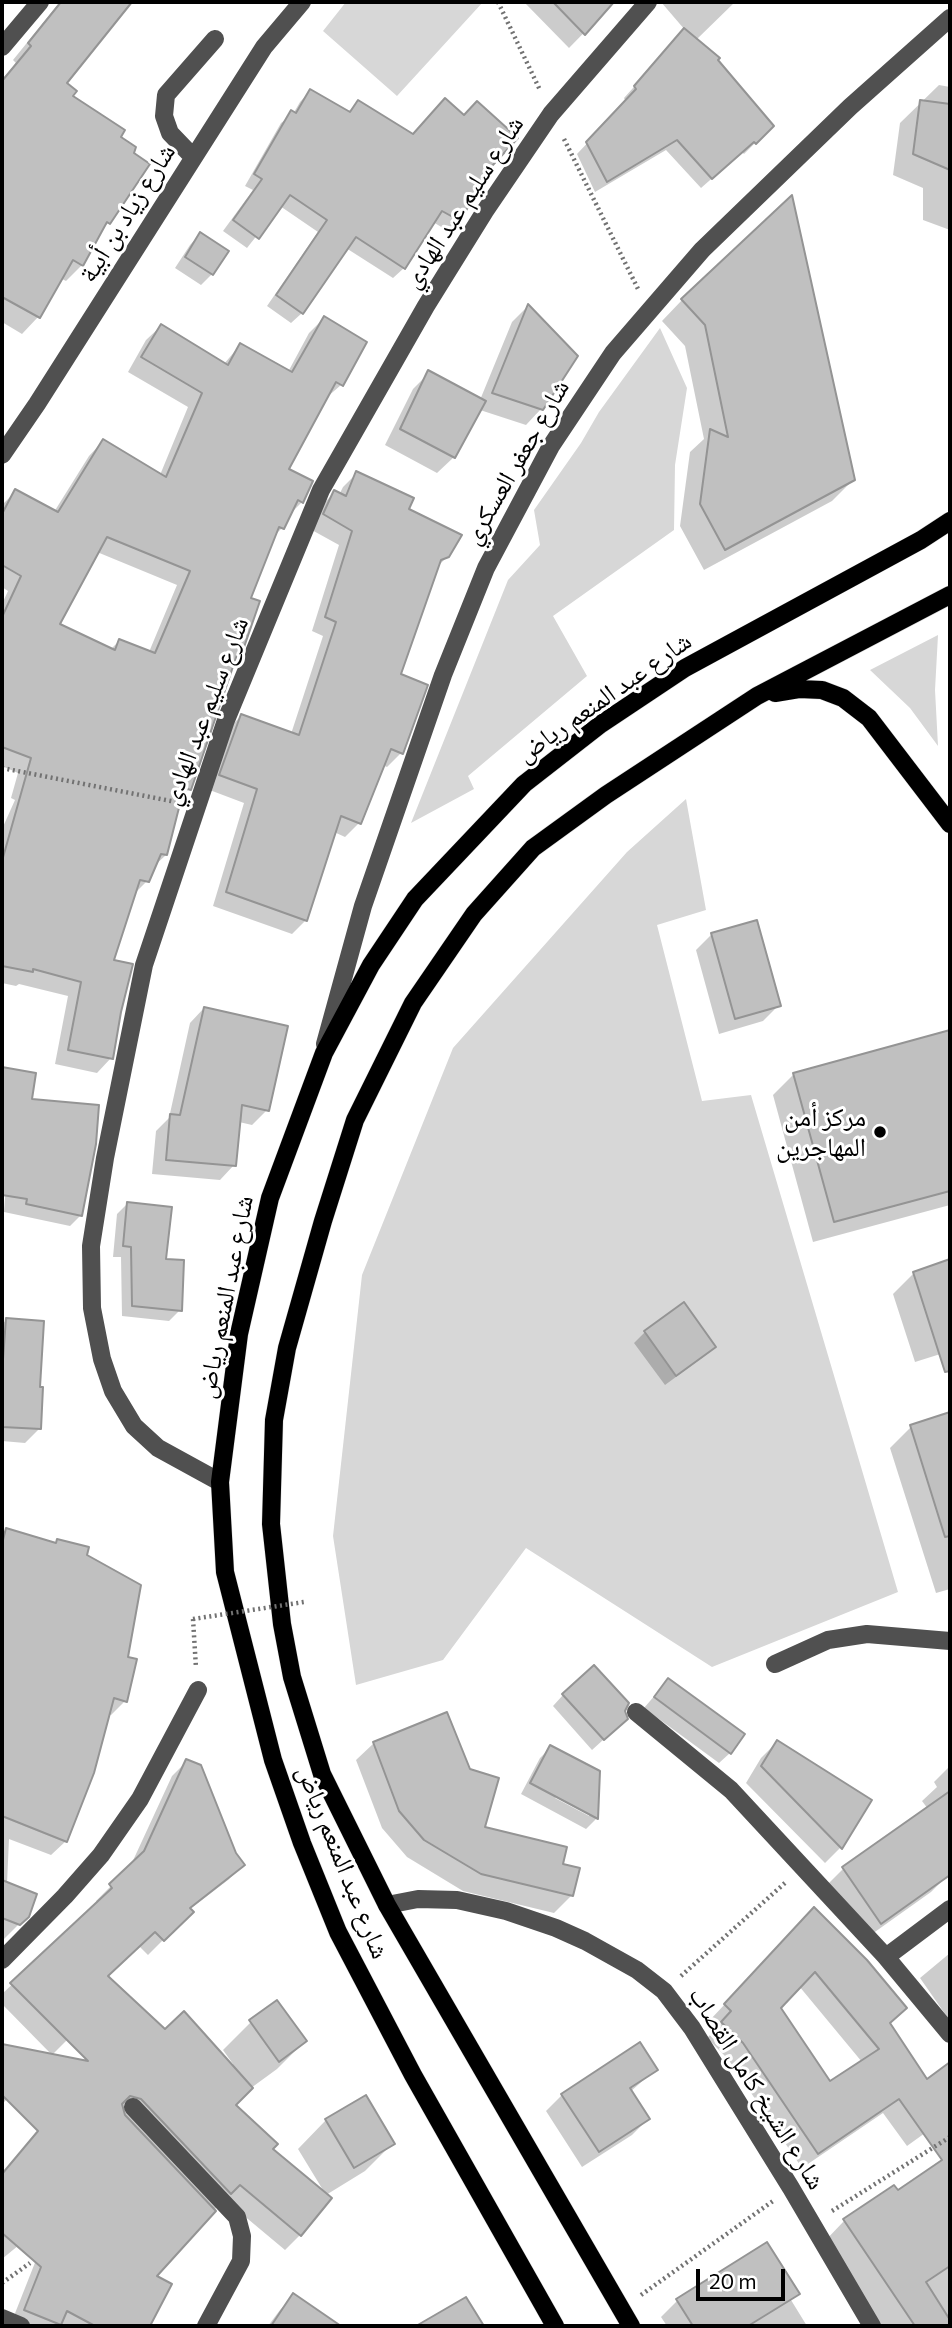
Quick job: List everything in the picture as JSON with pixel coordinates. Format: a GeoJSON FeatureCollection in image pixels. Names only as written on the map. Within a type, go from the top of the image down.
{"type":"FeatureCollection","features":[{"type":"Feature","properties":{"kind":"main road","name":"شارع عبد المنعم رياض"},"geometry":{"type":"LineString","coordinates":[[555,2326],[413,2075],[338,1932],[302,1843],[273,1760],[225,1572],[220,1482],[239,1334],[270,1198],[324,1053],[371,965],[415,899],[524,784],[601,724],[685,668],[921,540],[950,521]]}},
{"type":"Feature","properties":{"kind":"main road","name":"شارع عبد المنعم رياض"},"geometry":{"type":"LineString","coordinates":[[631,2326],[387,1905],[321,1774],[292,1677],[282,1624],[271,1524],[274,1420],[287,1348],[355,1120],[413,1003],[474,914],[533,848],[606,795],[757,696],[950,595]]}},
{"type":"Feature","properties":{"kind":"main road"},"geometry":{"type":"LineString","coordinates":[[757,696],[799,689],[822,690],[842,698],[869,718],[950,824]]}},
{"type":"Feature","properties":{"kind":"street"},"geometry":{"type":"LineString","coordinates":[[2,47],[40,2]]}},
{"type":"Feature","properties":{"kind":"street","name":"شارع زياد بن أبية"},"geometry":{"type":"LineString","coordinates":[[2,456],[264,47],[302,2]]}},
{"type":"Feature","properties":{"kind":"street","name":"شارع سليم عبد الهادي"},"geometry":{"type":"LineString","coordinates":[[220,1482],[158,1448],[134,1426],[113,1391],[102,1359],[92,1308],[91,1247],[105,1158],[144,965],[195,805],[226,720],[321,490],[426,306],[485,211],[551,114],[648,2]]}},
{"type":"Feature","properties":{"kind":"street","name":"شارع جعفر العسكري"},"geometry":{"type":"LineString","coordinates":[[324,1053],[363,906],[443,675],[486,568],[551,446],[614,353],[702,250],[765,187],[950,18]]}},
{"type":"Feature","properties":{"kind":"street"},"geometry":{"type":"LineString","coordinates":[[193,157],[170,133],[164,116],[166,95],[215,39]]}},
{"type":"Feature","properties":{"kind":"street"},"geometry":{"type":"LineString","coordinates":[[775,1664],[828,1640],[867,1634],[950,1641]]}},
{"type":"Feature","properties":{"kind":"street"},"geometry":{"type":"LineString","coordinates":[[2,1960],[101,1855],[140,1799],[198,1690]]}},
{"type":"Feature","properties":{"kind":"street"},"geometry":{"type":"LineString","coordinates":[[636,1712],[731,1790],[886,1957],[950,2034]]}},
{"type":"Feature","properties":{"kind":"street","name":"شارع الشيخ كامل القصاب"},"geometry":{"type":"LineString","coordinates":[[387,1905],[418,1899],[457,1899],[506,1911],[585,1941],[637,1970],[664,1991],[692,2028],[872,2326]]}},
{"type":"Feature","properties":{"kind":"street"},"geometry":{"type":"LineString","coordinates":[[886,1957],[950,1909]]}},
{"type":"Feature","properties":{"kind":"street"},"geometry":{"type":"LineString","coordinates":[[133,2107],[237,2217],[242,2236],[241,2261],[206,2326]]}},
{"type":"Feature","properties":{"kind":"street"},"geometry":{"type":"LineString","coordinates":[[2,2318],[21,2326]]}},
{"type":"Feature","properties":{"kind":"path"},"geometry":{"type":"LineString","coordinates":[[498,2],[648,311]]}},
{"type":"Feature","properties":{"kind":"path"},"geometry":{"type":"LineString","coordinates":[[2,768],[195,805]]}},
{"type":"Feature","properties":{"kind":"path"},"geometry":{"type":"LineString","coordinates":[[198,1690],[193,1619],[304,1602]]}},
{"type":"Feature","properties":{"kind":"path"},"geometry":{"type":"LineString","coordinates":[[664,1991],[803,1867]]}},
{"type":"Feature","properties":{"kind":"path"},"geometry":{"type":"LineString","coordinates":[[811,2224],[950,2137]]}},
{"type":"Feature","properties":{"kind":"path"},"geometry":{"type":"LineString","coordinates":[[621,2309],[791,2188]]}},
{"type":"Feature","properties":{"kind":"path"},"geometry":{"type":"LineString","coordinates":[[2,2283],[30,2263]]}},
{"type":"Feature","properties":{"kind":"shaded area"},"geometry":{"type":"Polygon","coordinates":[[[346,2],[483,2],[397,96],[323,31],[346,2]]]}},
{"type":"Feature","properties":{"kind":"shaded area"},"geometry":{"type":"Polygon","coordinates":[[[660,328],[687,388],[675,465],[674,530],[553,616],[587,676],[468,776],[474,789],[411,823],[508,580],[540,545],[534,510],[581,443],[599,412],[660,328]]]}},
{"type":"Feature","properties":{"kind":"shaded area"},"geometry":{"type":"Polygon","coordinates":[[[938,635],[935,690],[938,746],[910,708],[870,670],[938,635]]]}},
{"type":"Feature","properties":{"kind":"shaded area"},"geometry":{"type":"Polygon","coordinates":[[[686,799],[706,910],[657,925],[702,1101],[751,1095],[898,1592],[712,1667],[526,1548],[443,1660],[356,1685],[333,1536],[362,1275],[453,1048],[627,852],[686,799]]]}},
{"type":"Feature","properties":{"kind":"building"},"geometry":{"type":"Polygon","coordinates":[[[61,2],[132,2],[67,83],[77,91],[73,96],[125,130],[121,137],[136,147],[134,153],[150,164],[110,224],[107,222],[83,266],[73,260],[40,318],[2,297],[2,81],[31,46],[28,43],[61,2]]]}},
{"type":"Feature","properties":{"kind":"building"},"geometry":{"type":"Polygon","coordinates":[[[553,2],[614,2],[585,35],[553,2]]]}},
{"type":"Feature","properties":{"kind":"building"},"geometry":{"type":"Polygon","coordinates":[[[684,28],[720,58],[718,60],[774,126],[712,179],[677,140],[607,182],[586,142],[636,89],[634,86],[684,28]]]}},
{"type":"Feature","properties":{"kind":"building"},"geometry":{"type":"Polygon","coordinates":[[[310,89],[350,112],[358,100],[413,134],[445,98],[464,115],[477,101],[518,138],[492,166],[460,221],[442,211],[405,269],[356,237],[303,314],[276,295],[327,220],[290,195],[259,239],[233,220],[262,179],[254,174],[291,110],[296,113],[310,89]]]}},
{"type":"Feature","properties":{"kind":"building"},"geometry":{"type":"Polygon","coordinates":[[[920,100],[950,104],[950,170],[913,154],[920,100]]]}},
{"type":"Feature","properties":{"kind":"building"},"geometry":{"type":"Polygon","coordinates":[[[792,195],[855,480],[725,550],[700,504],[710,429],[728,437],[705,325],[681,299],[792,195]]]}},
{"type":"Feature","properties":{"kind":"building"},"geometry":{"type":"Polygon","coordinates":[[[200,232],[229,251],[213,275],[185,257],[200,232]]]}},
{"type":"Feature","properties":{"kind":"building"},"geometry":{"type":"Polygon","coordinates":[[[528,304],[578,356],[543,410],[492,393],[528,304]]]}},
{"type":"Feature","properties":{"kind":"building"},"geometry":{"type":"Polygon","coordinates":[[[324,316],[367,342],[343,386],[336,382],[289,469],[313,481],[303,503],[298,500],[284,529],[279,527],[251,598],[260,601],[242,653],[238,652],[191,790],[184,788],[167,855],[161,854],[149,882],[140,880],[114,960],[133,964],[113,1059],[68,1050],[81,982],[33,969],[33,972],[2,966],[2,861],[31,758],[2,747],[2,617],[21,576],[2,565],[2,514],[15,489],[58,512],[103,439],[166,477],[202,393],[141,357],[161,324],[228,365],[240,343],[292,372],[324,316]],[[107,537],[60,624],[115,650],[119,639],[155,653],[190,571],[107,537]]]}},
{"type":"Feature","properties":{"kind":"building"},"geometry":{"type":"Polygon","coordinates":[[[428,370],[486,401],[455,458],[400,429],[428,370]]]}},
{"type":"Feature","properties":{"kind":"building"},"geometry":{"type":"Polygon","coordinates":[[[356,471],[414,498],[409,509],[462,535],[449,557],[441,560],[401,674],[428,685],[403,754],[391,749],[361,824],[341,816],[307,921],[226,892],[257,789],[219,775],[241,714],[299,735],[336,622],[325,617],[352,531],[323,514],[334,490],[346,496],[356,471]]]}},
{"type":"Feature","properties":{"kind":"building"},"geometry":{"type":"Polygon","coordinates":[[[757,920],[781,1006],[735,1019],[711,933],[757,920]]]}},
{"type":"Feature","properties":{"kind":"building"},"geometry":{"type":"Polygon","coordinates":[[[204,1007],[288,1026],[269,1111],[242,1105],[236,1166],[166,1160],[170,1114],[180,1115],[204,1007]]]}},
{"type":"Feature","properties":{"kind":"building","name":"مركز أمن المهاجرين"},"geometry":{"type":"Polygon","coordinates":[[[950,1030],[950,1191],[834,1222],[793,1073],[950,1030]]]}},
{"type":"Feature","properties":{"kind":"building"},"geometry":{"type":"Polygon","coordinates":[[[2,1067],[36,1073],[32,1099],[99,1105],[96,1144],[82,1216],[26,1204],[27,1199],[2,1195],[2,1067]]]}},
{"type":"Feature","properties":{"kind":"building"},"geometry":{"type":"Polygon","coordinates":[[[127,1202],[172,1207],[166,1259],[184,1260],[182,1311],[132,1306],[131,1247],[123,1246],[127,1202]]]}},
{"type":"Feature","properties":{"kind":"building"},"geometry":{"type":"Polygon","coordinates":[[[950,1259],[950,1371],[945,1372],[913,1272],[950,1259]]]}},
{"type":"Feature","properties":{"kind":"building"},"geometry":{"type":"Polygon","coordinates":[[[684,1302],[716,1347],[676,1376],[644,1331],[684,1302]]]}},
{"type":"Feature","properties":{"kind":"building"},"geometry":{"type":"Polygon","coordinates":[[[6,1318],[44,1321],[40,1387],[43,1387],[41,1429],[2,1427],[6,1318]]]}},
{"type":"Feature","properties":{"kind":"building"},"geometry":{"type":"Polygon","coordinates":[[[950,1412],[950,1536],[945,1537],[910,1425],[950,1412]]]}},
{"type":"Feature","properties":{"kind":"building"},"geometry":{"type":"Polygon","coordinates":[[[6,1528],[56,1543],[57,1539],[89,1547],[87,1555],[141,1585],[128,1657],[137,1659],[127,1702],[114,1698],[94,1773],[67,1842],[2,1816],[2,1544],[6,1528]]]}},
{"type":"Feature","properties":{"kind":"building"},"geometry":{"type":"Polygon","coordinates":[[[594,1665],[629,1703],[625,1711],[628,1719],[604,1740],[562,1694],[594,1665]]]}},
{"type":"Feature","properties":{"kind":"building"},"geometry":{"type":"Polygon","coordinates":[[[668,1678],[745,1734],[731,1754],[654,1697],[668,1678]]]}},
{"type":"Feature","properties":{"kind":"building"},"geometry":{"type":"Polygon","coordinates":[[[447,1712],[470,1769],[499,1778],[485,1827],[567,1847],[563,1864],[580,1868],[573,1896],[481,1874],[424,1840],[399,1811],[373,1742],[447,1712]]]}},
{"type":"Feature","properties":{"kind":"building"},"geometry":{"type":"Polygon","coordinates":[[[777,1740],[872,1800],[842,1849],[761,1766],[777,1740]]]}},
{"type":"Feature","properties":{"kind":"building"},"geometry":{"type":"Polygon","coordinates":[[[550,1745],[600,1771],[598,1819],[530,1783],[550,1745]]]}},
{"type":"Feature","properties":{"kind":"building"},"geometry":{"type":"Polygon","coordinates":[[[186,1759],[201,1765],[236,1853],[245,1865],[190,1908],[194,1912],[164,1941],[155,1932],[108,1976],[165,2029],[184,2011],[253,2088],[236,2105],[278,2144],[273,2149],[332,2198],[301,2236],[240,2185],[231,2194],[141,2099],[130,2096],[122,2104],[125,2115],[216,2211],[157,2276],[172,2284],[150,2326],[95,2326],[67,2311],[61,2325],[24,2310],[41,2267],[2,2233],[2,2174],[38,2131],[2,2095],[2,2044],[88,2061],[10,1983],[112,1888],[109,1884],[144,1851],[186,1759]]]}},
{"type":"Feature","properties":{"kind":"building"},"geometry":{"type":"Polygon","coordinates":[[[950,1791],[950,1875],[881,1924],[842,1867],[950,1791]]]}},
{"type":"Feature","properties":{"kind":"building"},"geometry":{"type":"Polygon","coordinates":[[[2,1880],[37,1894],[29,1917],[20,1925],[2,1918],[2,1880]]]}},
{"type":"Feature","properties":{"kind":"building"},"geometry":{"type":"Polygon","coordinates":[[[814,1907],[867,1960],[907,2008],[890,2023],[927,2079],[950,2062],[950,2266],[926,2282],[950,2320],[950,2326],[915,2326],[843,2219],[894,2185],[898,2190],[942,2160],[899,2099],[818,2154],[743,2043],[721,2022],[731,2011],[724,2004],[814,1907]],[[815,1972],[781,2008],[830,2081],[879,2049],[815,1972]]]}},
{"type":"Feature","properties":{"kind":"building"},"geometry":{"type":"Polygon","coordinates":[[[277,2000],[307,2041],[279,2062],[249,2020],[277,2000]]]}},
{"type":"Feature","properties":{"kind":"building"},"geometry":{"type":"Polygon","coordinates":[[[640,2042],[658,2070],[630,2088],[650,2119],[599,2152],[561,2094],[640,2042]]]}},
{"type":"Feature","properties":{"kind":"building"},"geometry":{"type":"Polygon","coordinates":[[[366,2095],[395,2144],[354,2168],[325,2119],[366,2095]]]}},
{"type":"Feature","properties":{"kind":"building"},"geometry":{"type":"Polygon","coordinates":[[[767,2242],[800,2294],[748,2326],[693,2326],[676,2299],[767,2242]]]}},
{"type":"Feature","properties":{"kind":"building"},"geometry":{"type":"Polygon","coordinates":[[[293,2293],[341,2326],[271,2326],[293,2293]]]}},
{"type":"Feature","properties":{"kind":"building"},"geometry":{"type":"Polygon","coordinates":[[[466,2297],[484,2326],[416,2326],[466,2297]]]}},
{"type":"Feature","properties":{"kind":"place","name":"مركز أمن المهاجرين"},"geometry":{"type":"Point","coordinates":[880,1132]}}]}
